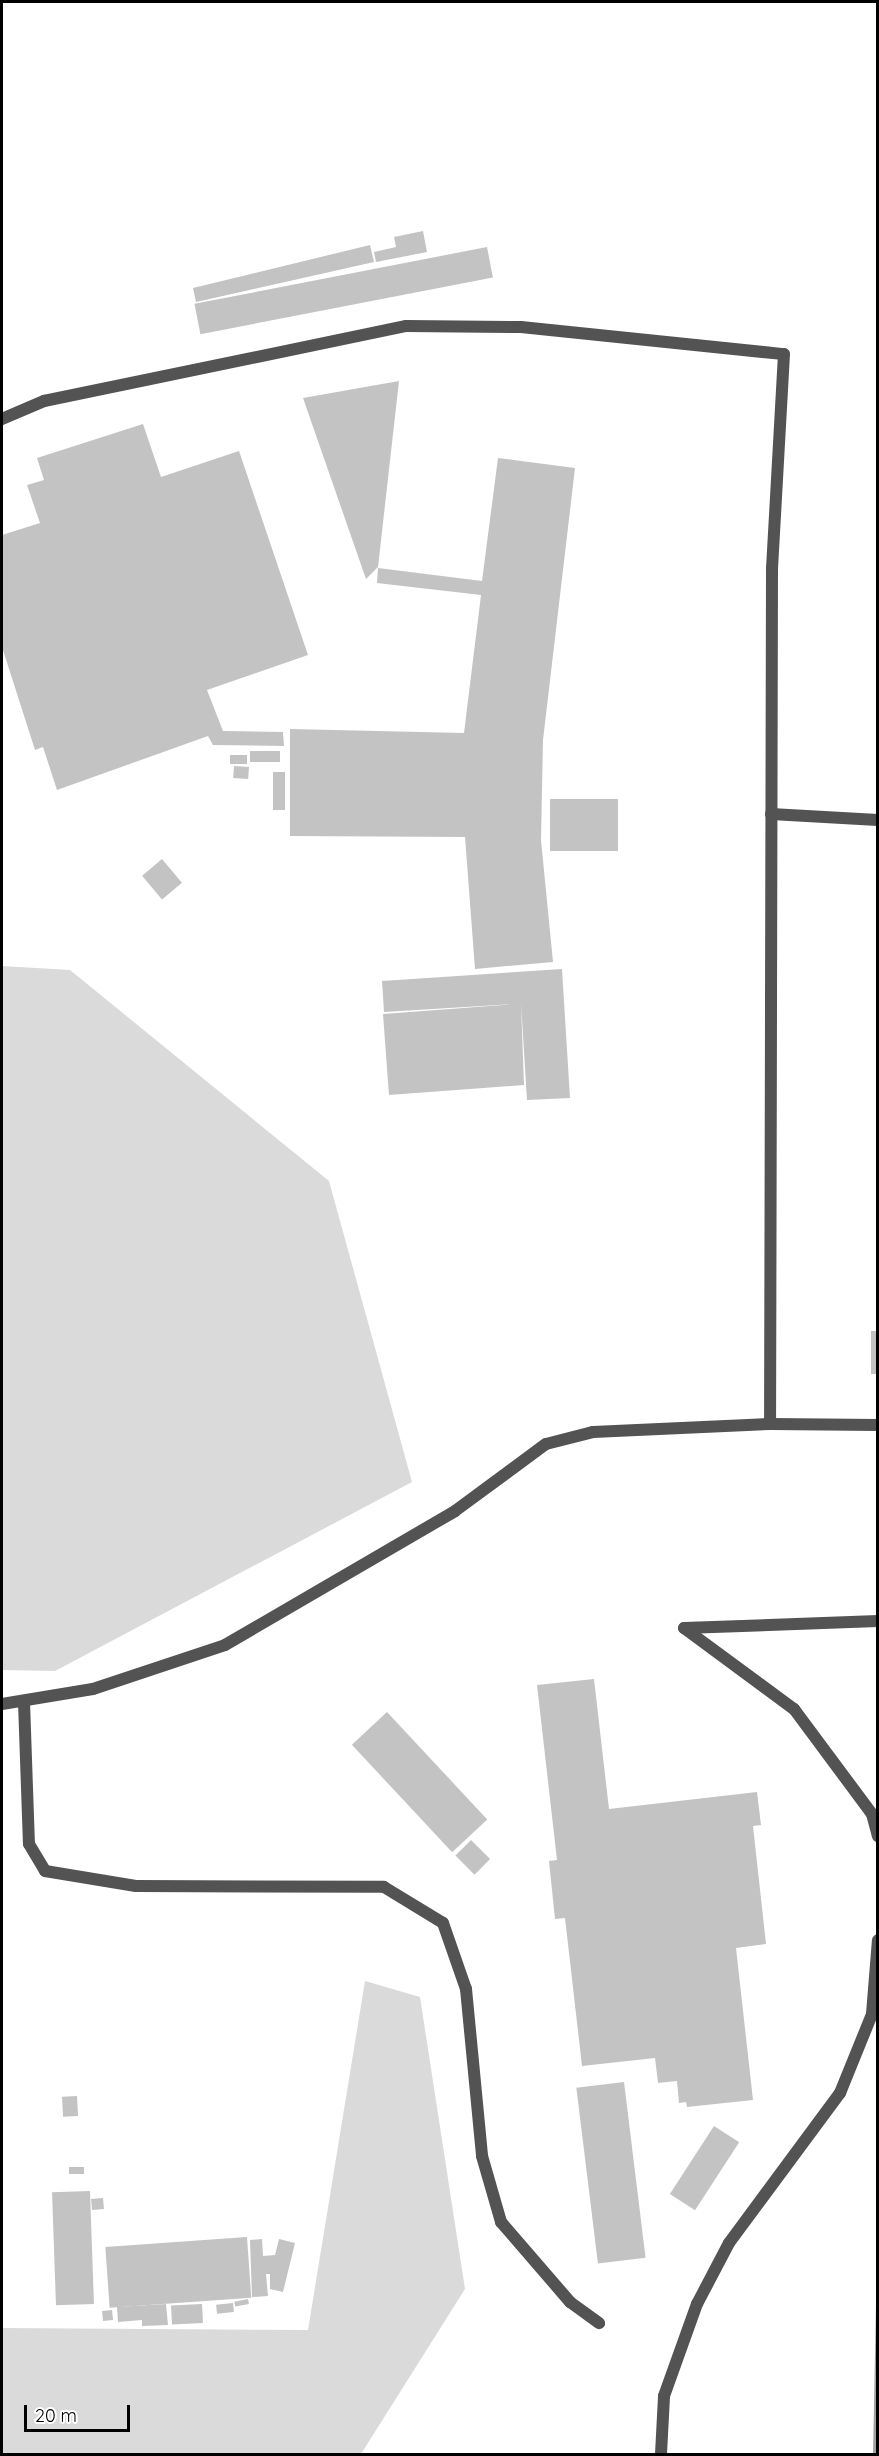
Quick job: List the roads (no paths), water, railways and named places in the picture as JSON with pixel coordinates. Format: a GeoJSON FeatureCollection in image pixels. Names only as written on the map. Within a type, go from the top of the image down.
{"type":"FeatureCollection","features":[{"type":"Feature","properties":{"kind":"street"},"geometry":{"type":"LineString","coordinates":[[2,419],[44,401],[406,326],[521,327],[784,354],[772,568],[770,1424]]}},
{"type":"Feature","properties":{"kind":"street"},"geometry":{"type":"LineString","coordinates":[[771,814],[878,820]]}},
{"type":"Feature","properties":{"kind":"street"},"geometry":{"type":"LineString","coordinates":[[2,1704],[93,1689],[225,1645],[455,1511],[546,1444],[593,1432],[770,1424],[878,1425]]}},
{"type":"Feature","properties":{"kind":"street"},"geometry":{"type":"LineString","coordinates":[[878,1621],[684,1628],[794,1709],[872,1814],[878,1836]]}},
{"type":"Feature","properties":{"kind":"street"},"geometry":{"type":"LineString","coordinates":[[24,1702],[29,1844],[45,1871],[136,1886],[384,1887],[443,1923],[466,1989],[482,2156],[501,2222],[570,2302],[599,2323]]}},
{"type":"Feature","properties":{"kind":"street"},"geometry":{"type":"LineString","coordinates":[[661,2454],[664,2396],[697,2304],[729,2243],[840,2093],[872,2013],[878,1941]]}}]}
